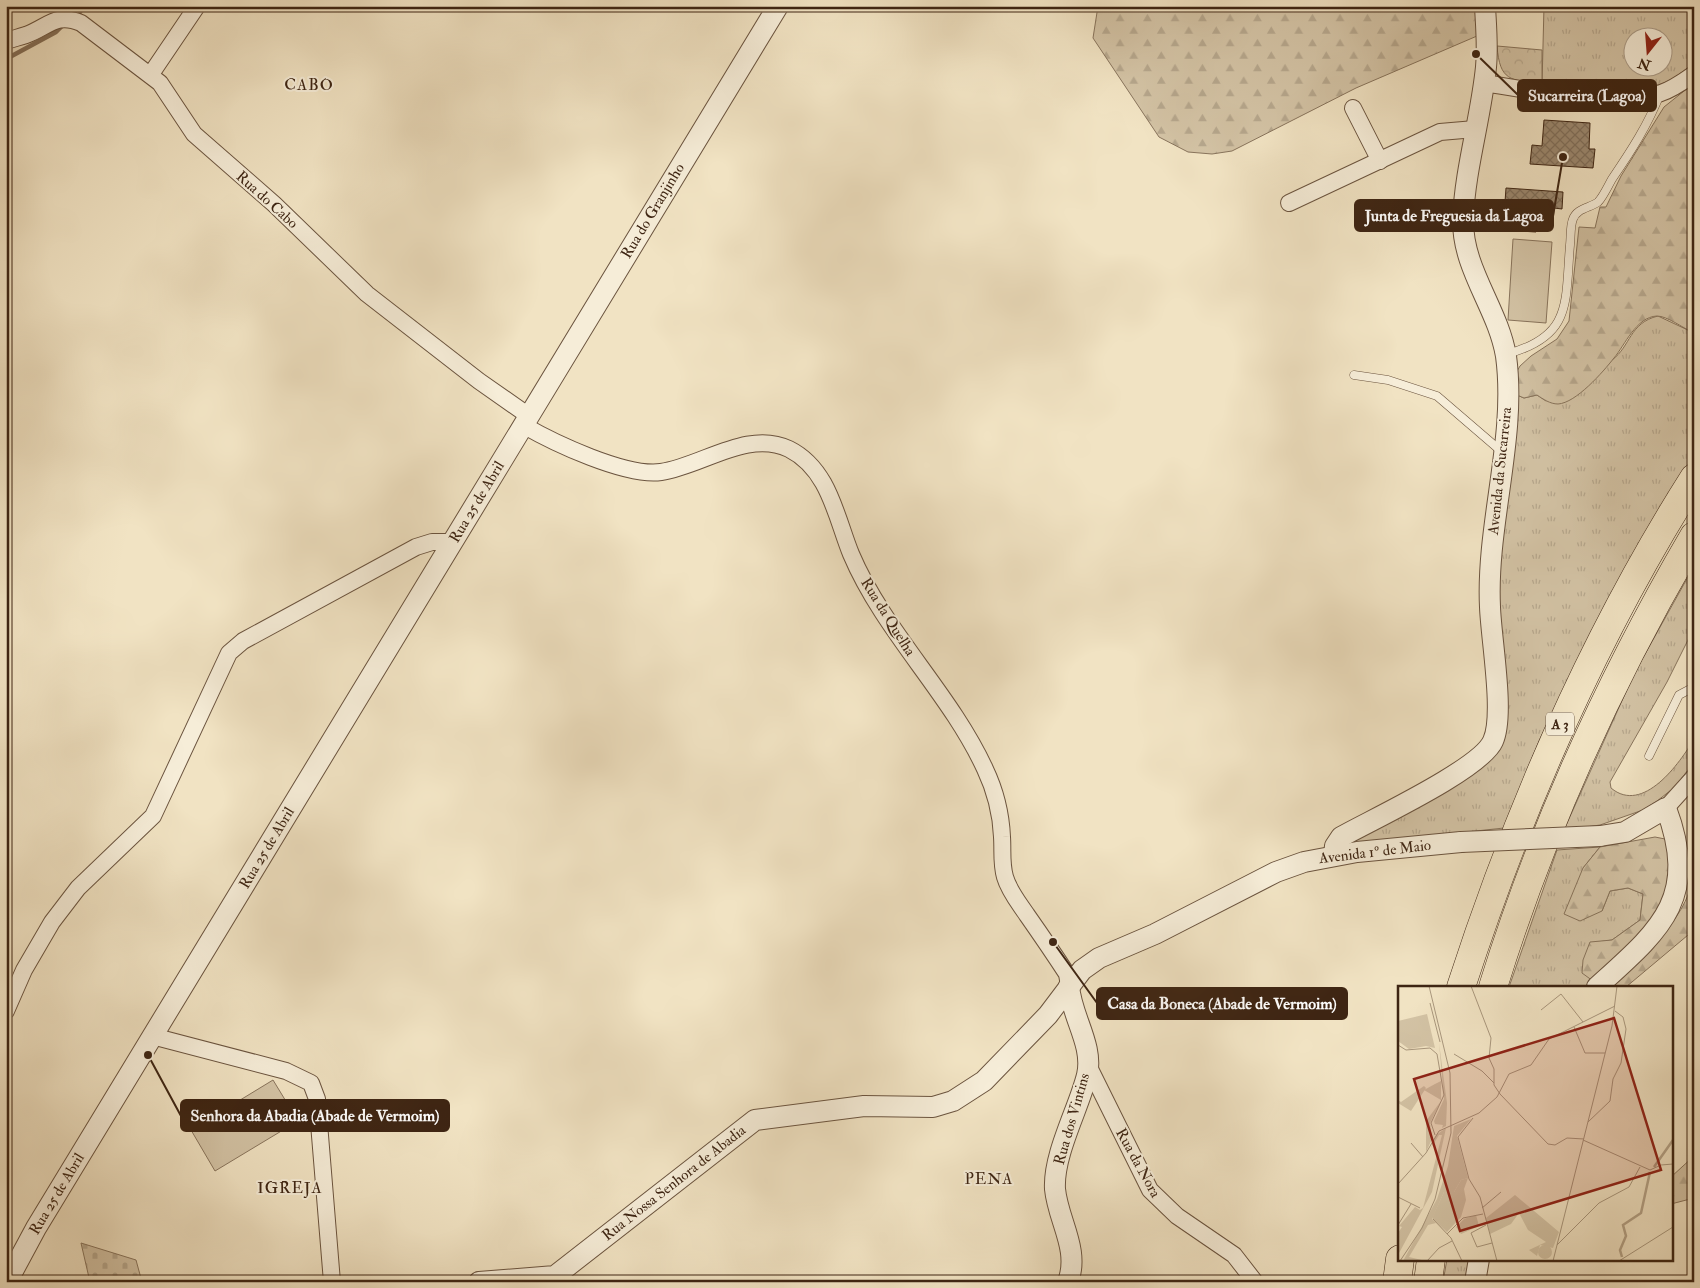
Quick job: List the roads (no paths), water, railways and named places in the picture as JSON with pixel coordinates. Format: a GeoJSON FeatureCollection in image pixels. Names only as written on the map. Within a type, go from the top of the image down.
{"type":"FeatureCollection","features":[{"type":"Feature","properties":{"kind":"highway","name":"A 3"},"geometry":{"type":"LineString","coordinates":[[1462,986],[1516,829],[1560,724],[1614,616],[1694,478]]}},
{"type":"Feature","properties":{"kind":"highway","name":"A 3"},"geometry":{"type":"LineString","coordinates":[[1493,986],[1538,856],[1580,756],[1634,642],[1694,536]]}},
{"type":"Feature","properties":{"kind":"highway"},"geometry":{"type":"LineString","coordinates":[[1397,1282],[1400,1260]]}},
{"type":"Feature","properties":{"kind":"highway"},"geometry":{"type":"LineString","coordinates":[[1428,1282],[1431,1260]]}},
{"type":"Feature","properties":{"kind":"street"},"geometry":{"type":"LineString","coordinates":[[151,74],[197,6]]}},
{"type":"Feature","properties":{"kind":"street","name":"Rua do Granjinho"},"geometry":{"type":"LineString","coordinates":[[526,420],[778,6]]}},
{"type":"Feature","properties":{"kind":"street","name":"Avenida da Sucarreira"},"geometry":{"type":"LineString","coordinates":[[1334,856],[1335,846],[1341,837],[1463,770],[1484,756],[1493,742],[1496,732],[1497,706],[1489,586],[1503,452],[1508,380],[1505,354],[1498,329],[1471,267],[1464,242],[1463,218],[1475,129],[1487,64],[1485,6]]}},
{"type":"Feature","properties":{"kind":"street","name":"Rua do Cabo"},"geometry":{"type":"LineString","coordinates":[[6,40],[26,35],[59,18],[70,18],[81,23],[151,74],[169,93],[194,134],[274,204],[367,294],[526,420]]}},
{"type":"Feature","properties":{"kind":"street"},"geometry":{"type":"LineString","coordinates":[[1484,83],[1526,91],[1628,98],[1660,94],[1694,74]]}},
{"type":"Feature","properties":{"kind":"street"},"geometry":{"type":"LineString","coordinates":[[1353,108],[1380,161]]}},
{"type":"Feature","properties":{"kind":"street"},"geometry":{"type":"LineString","coordinates":[[1288,203],[1440,132],[1475,129]]}},
{"type":"Feature","properties":{"kind":"street","name":"Rua 25 de Abril"},"geometry":{"type":"LineString","coordinates":[[6,1282],[36,1228],[454,542],[526,420]]}},
{"type":"Feature","properties":{"kind":"street","name":"Rua da Quelha"},"geometry":{"type":"LineString","coordinates":[[526,420],[569,447],[605,461],[647,472],[674,468],[728,451],[758,444],[779,446],[790,450],[810,466],[829,492],[852,556],[872,596],[969,741],[984,767],[996,798],[1000,818],[1005,878],[1067,974],[1069,986]]}},
{"type":"Feature","properties":{"kind":"street"},"geometry":{"type":"LineString","coordinates":[[6,1011],[24,970],[57,915],[78,888],[153,816],[229,653],[243,641],[416,547],[432,542],[454,542]]}},
{"type":"Feature","properties":{"kind":"street","name":"Avenida 1º de Maio"},"geometry":{"type":"LineString","coordinates":[[1069,986],[1082,970],[1099,958],[1155,934],[1276,872],[1304,862],[1334,856],[1461,842],[1600,836],[1624,832],[1666,808],[1694,777]]}},
{"type":"Feature","properties":{"kind":"street"},"geometry":{"type":"LineString","coordinates":[[1598,986],[1661,927],[1680,898],[1685,876],[1684,856],[1678,831],[1666,808]]}},
{"type":"Feature","properties":{"kind":"street","name":"Rua dos Vintins"},"geometry":{"type":"LineString","coordinates":[[1068,1282],[1071,1246],[1060,1211],[1056,1176],[1071,1116],[1087,1075],[1088,1065],[1088,1054],[1070,1002],[1069,986]]}},
{"type":"Feature","properties":{"kind":"street","name":"Rua Nossa Senhora de Abadia"},"geometry":{"type":"LineString","coordinates":[[479,1282],[555,1276],[755,1120],[864,1106],[934,1108],[953,1101],[984,1081],[1048,1015],[1069,986]]}},
{"type":"Feature","properties":{"kind":"street"},"geometry":{"type":"LineString","coordinates":[[152,1036],[278,1068],[311,1083],[317,1099],[332,1282]]}},
{"type":"Feature","properties":{"kind":"street","name":"Rua da Nora"},"geometry":{"type":"LineString","coordinates":[[1088,1065],[1150,1190],[1177,1216],[1234,1255],[1255,1282]]}},
{"type":"Feature","properties":{"kind":"street"},"geometry":{"type":"LineString","coordinates":[[1475,1282],[1478,1260]]}},
{"type":"Feature","properties":{"kind":"lane"},"geometry":{"type":"LineString","coordinates":[[1505,354],[1523,349],[1548,336],[1562,317],[1573,218],[1583,208],[1598,202],[1644,130],[1660,94]]}},
{"type":"Feature","properties":{"kind":"lane"},"geometry":{"type":"LineString","coordinates":[[1354,375],[1388,380],[1437,396],[1503,452]]}},
{"type":"Feature","properties":{"kind":"lane"},"geometry":{"type":"LineString","coordinates":[[1649,756],[1679,695],[1694,687]]}},
{"type":"Feature","properties":{"kind":"waterway"},"geometry":{"type":"LineString","coordinates":[[80,12],[84,6]]}},
{"type":"Feature","properties":{"kind":"waterway"},"geometry":{"type":"LineString","coordinates":[[6,61],[8,58],[56,32],[63,25]]}},
{"type":"Feature","properties":{"kind":"place","name":"Sucarreira (Lagoa)"},"geometry":{"type":"Point","coordinates":[1476,54]}},
{"type":"Feature","properties":{"kind":"place","name":"Junta de Freguesia da Lagoa"},"geometry":{"type":"Point","coordinates":[1563,157]}},
{"type":"Feature","properties":{"kind":"place","name":"Casa da Boneca (Abade de Vermoim)"},"geometry":{"type":"Point","coordinates":[1053,942]}},
{"type":"Feature","properties":{"kind":"place","name":"Senhora da Abadia (Abade de Vermoim)"},"geometry":{"type":"Point","coordinates":[148,1055]}},
{"type":"Feature","properties":{"kind":"district","name":"CABO"},"geometry":{"type":"Point","coordinates":[309,85]}},
{"type":"Feature","properties":{"kind":"district","name":"PENA"},"geometry":{"type":"Point","coordinates":[989,1179]}},
{"type":"Feature","properties":{"kind":"district","name":"IGREJA"},"geometry":{"type":"Point","coordinates":[290,1188]}}]}
